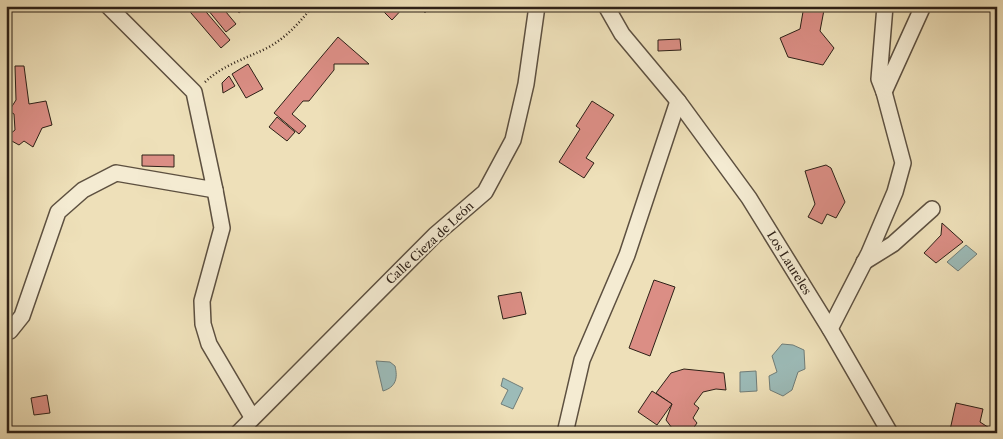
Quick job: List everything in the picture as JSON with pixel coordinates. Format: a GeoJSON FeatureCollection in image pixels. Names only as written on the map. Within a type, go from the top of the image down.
{"type":"FeatureCollection","features":[{"type":"Feature","properties":{"kind":"street"},"geometry":{"type":"LineString","coordinates":[[108,6],[194,92],[222,228],[202,301],[203,324],[209,344],[252,417]]}},
{"type":"Feature","properties":{"kind":"street","name":"Calle Cieza de León"},"geometry":{"type":"LineString","coordinates":[[238,433],[435,235],[485,192],[513,140],[526,84],[537,6]]}},
{"type":"Feature","properties":{"kind":"street","name":"Los Laureles"},"geometry":{"type":"LineString","coordinates":[[606,6],[622,34],[678,101],[749,198],[830,329],[890,433]]}},
{"type":"Feature","properties":{"kind":"street"},"geometry":{"type":"LineString","coordinates":[[830,329],[864,262],[895,192],[903,163],[879,79],[885,6]]}},
{"type":"Feature","properties":{"kind":"street"},"geometry":{"type":"LineString","coordinates":[[884,92],[923,6]]}},
{"type":"Feature","properties":{"kind":"street"},"geometry":{"type":"LineString","coordinates":[[565,433],[582,360],[627,255],[678,101]]}},
{"type":"Feature","properties":{"kind":"street"},"geometry":{"type":"LineString","coordinates":[[6,332],[10,331],[22,316],[58,212],[83,190],[116,173],[215,190]]}},
{"type":"Feature","properties":{"kind":"street"},"geometry":{"type":"LineString","coordinates":[[864,262],[893,244],[932,209]]}},
{"type":"Feature","properties":{"kind":"path"},"geometry":{"type":"LineString","coordinates":[[194,92],[212,76],[230,64],[268,48],[289,33],[312,6]]}},
{"type":"Feature","properties":{"kind":"water"},"geometry":{"type":"Polygon","coordinates":[[[966,245],[977,254],[958,271],[947,262],[966,245]]]}},
{"type":"Feature","properties":{"kind":"water"},"geometry":{"type":"Polygon","coordinates":[[[782,344],[793,345],[804,350],[805,369],[798,372],[792,390],[783,396],[770,390],[769,376],[777,372],[772,356],[782,344]]]}},
{"type":"Feature","properties":{"kind":"water"},"geometry":{"type":"Polygon","coordinates":[[[376,361],[390,362],[395,366],[395,382],[391,387],[383,391],[376,361]]]}},
{"type":"Feature","properties":{"kind":"water"},"geometry":{"type":"Polygon","coordinates":[[[756,371],[757,391],[740,392],[740,372],[756,371]]]}},
{"type":"Feature","properties":{"kind":"water"},"geometry":{"type":"Polygon","coordinates":[[[503,378],[523,388],[513,409],[501,404],[508,390],[501,386],[503,378]]]}},
{"type":"Feature","properties":{"kind":"building"},"geometry":{"type":"Polygon","coordinates":[[[185,6],[201,6],[230,40],[221,48],[185,6]]]}},
{"type":"Feature","properties":{"kind":"building"},"geometry":{"type":"Polygon","coordinates":[[[212,6],[221,6],[236,24],[226,32],[208,10],[212,6]]]}},
{"type":"Feature","properties":{"kind":"building"},"geometry":{"type":"Polygon","coordinates":[[[233,6],[247,6],[239,13],[233,6]]]}},
{"type":"Feature","properties":{"kind":"building"},"geometry":{"type":"Polygon","coordinates":[[[378,6],[405,6],[392,20],[378,6]]]}},
{"type":"Feature","properties":{"kind":"building"},"geometry":{"type":"Polygon","coordinates":[[[418,6],[431,6],[425,13],[418,6]]]}},
{"type":"Feature","properties":{"kind":"building"},"geometry":{"type":"Polygon","coordinates":[[[804,6],[824,10],[820,31],[834,48],[823,65],[788,57],[780,38],[800,29],[804,6]]]}},
{"type":"Feature","properties":{"kind":"building"},"geometry":{"type":"Polygon","coordinates":[[[338,37],[369,64],[334,64],[334,70],[309,101],[303,101],[292,114],[306,126],[299,134],[274,113],[338,37]]]}},
{"type":"Feature","properties":{"kind":"building"},"geometry":{"type":"Polygon","coordinates":[[[680,39],[681,50],[658,51],[658,40],[680,39]]]}},
{"type":"Feature","properties":{"kind":"building"},"geometry":{"type":"Polygon","coordinates":[[[248,64],[263,89],[246,98],[232,74],[248,64]]]}},
{"type":"Feature","properties":{"kind":"building"},"geometry":{"type":"Polygon","coordinates":[[[15,66],[24,66],[29,104],[46,101],[52,125],[42,128],[33,147],[24,141],[19,145],[10,140],[10,134],[15,130],[14,114],[9,111],[16,100],[15,66]]]}},
{"type":"Feature","properties":{"kind":"building"},"geometry":{"type":"Polygon","coordinates":[[[229,76],[235,86],[223,93],[222,83],[229,76]]]}},
{"type":"Feature","properties":{"kind":"building"},"geometry":{"type":"Polygon","coordinates":[[[592,101],[614,115],[586,158],[594,163],[584,178],[559,162],[580,129],[576,126],[592,101]]]}},
{"type":"Feature","properties":{"kind":"building"},"geometry":{"type":"Polygon","coordinates":[[[277,117],[295,132],[287,141],[269,127],[277,117]]]}},
{"type":"Feature","properties":{"kind":"building"},"geometry":{"type":"Polygon","coordinates":[[[142,155],[174,155],[174,167],[142,166],[142,155]]]}},
{"type":"Feature","properties":{"kind":"building"},"geometry":{"type":"Polygon","coordinates":[[[826,165],[831,168],[845,202],[836,218],[827,214],[822,224],[808,217],[815,204],[805,171],[826,165]]]}},
{"type":"Feature","properties":{"kind":"building"},"geometry":{"type":"Polygon","coordinates":[[[942,223],[963,242],[936,263],[924,253],[941,235],[942,223]]]}},
{"type":"Feature","properties":{"kind":"building"},"geometry":{"type":"Polygon","coordinates":[[[654,280],[675,287],[650,356],[629,348],[654,280]]]}},
{"type":"Feature","properties":{"kind":"building"},"geometry":{"type":"Polygon","coordinates":[[[521,292],[526,314],[503,319],[498,296],[521,292]]]}},
{"type":"Feature","properties":{"kind":"building"},"geometry":{"type":"Polygon","coordinates":[[[684,369],[724,373],[726,390],[716,389],[703,392],[694,404],[699,408],[693,418],[697,423],[690,433],[668,433],[672,428],[666,420],[672,404],[656,393],[671,373],[684,369]]]}},
{"type":"Feature","properties":{"kind":"building"},"geometry":{"type":"Polygon","coordinates":[[[6,372],[12,376],[6,383],[6,372]]]}},
{"type":"Feature","properties":{"kind":"building"},"geometry":{"type":"Polygon","coordinates":[[[652,391],[672,404],[657,425],[638,412],[652,391]]]}},
{"type":"Feature","properties":{"kind":"building"},"geometry":{"type":"Polygon","coordinates":[[[47,395],[50,413],[34,415],[31,398],[47,395]]]}},
{"type":"Feature","properties":{"kind":"building"},"geometry":{"type":"Polygon","coordinates":[[[956,403],[983,409],[980,422],[997,433],[958,433],[950,430],[956,403]]]}}]}
